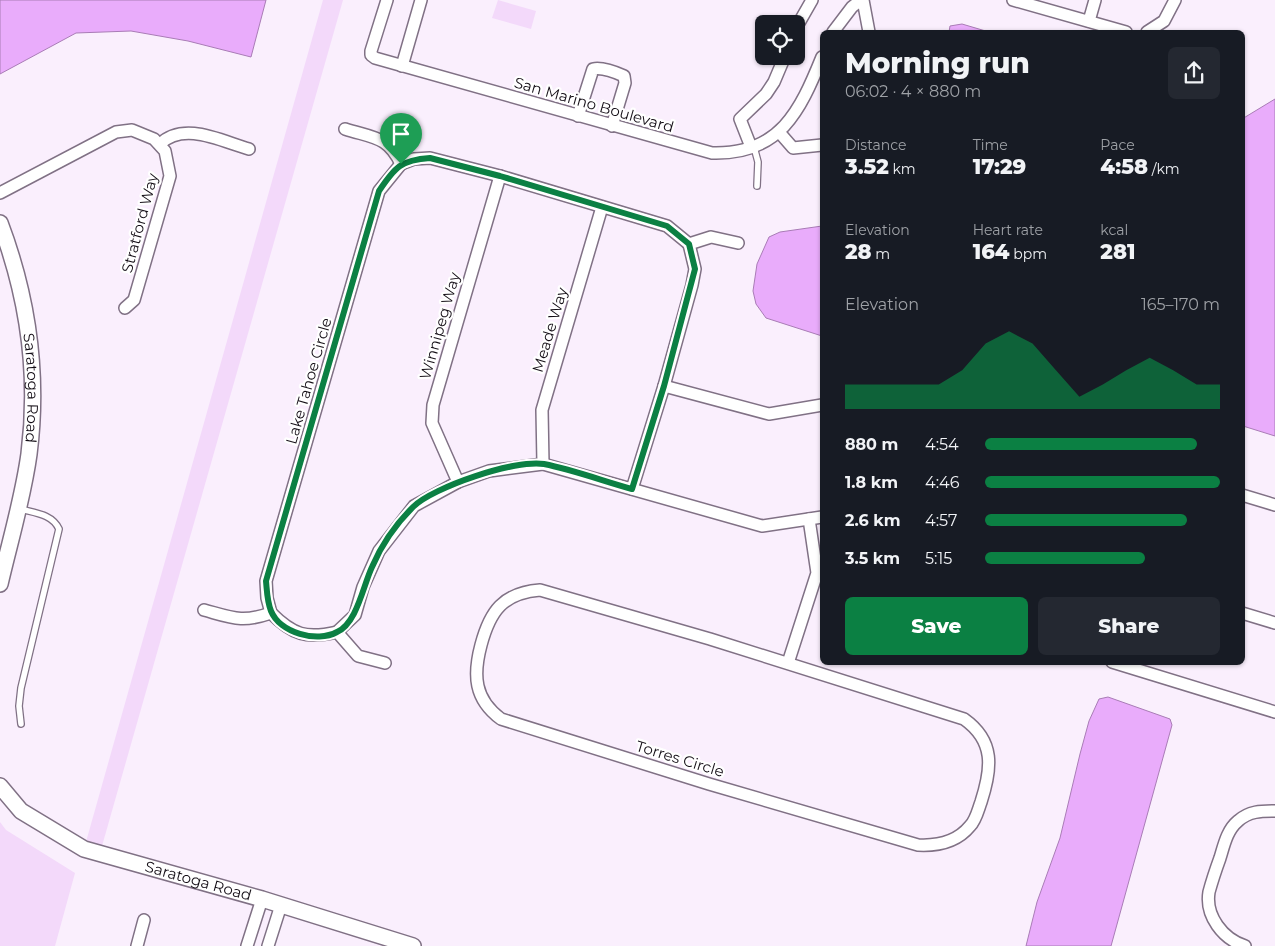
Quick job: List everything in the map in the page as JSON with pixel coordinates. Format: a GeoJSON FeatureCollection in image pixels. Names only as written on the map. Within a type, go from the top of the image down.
{"type":"FeatureCollection","features":[{"type":"Feature","properties":{"kind":"street","name":"San Marino Boulevard"},"geometry":{"type":"LineString","coordinates":[[387,0],[371,55],[402,66],[712,153],[726,154],[752,147],[779,132],[790,122],[798,110],[820,61]]}},
{"type":"Feature","properties":{"kind":"street"},"geometry":{"type":"LineString","coordinates":[[402,66],[421,0]]}},
{"type":"Feature","properties":{"kind":"street"},"geometry":{"type":"LineString","coordinates":[[803,15],[812,0]]}},
{"type":"Feature","properties":{"kind":"street"},"geometry":{"type":"LineString","coordinates":[[835,30],[852,7],[862,0],[869,30]]}},
{"type":"Feature","properties":{"kind":"street"},"geometry":{"type":"LineString","coordinates":[[1089,21],[1095,0]]}},
{"type":"Feature","properties":{"kind":"street"},"geometry":{"type":"LineString","coordinates":[[1153,30],[1164,21],[1175,0]]}},
{"type":"Feature","properties":{"kind":"street"},"geometry":{"type":"LineString","coordinates":[[1019,1],[1089,21],[1111,30]]}},
{"type":"Feature","properties":{"kind":"street"},"geometry":{"type":"LineString","coordinates":[[752,147],[740,119],[766,94],[774,82],[781,65]]}},
{"type":"Feature","properties":{"kind":"street"},"geometry":{"type":"LineString","coordinates":[[578,116],[592,69],[600,68],[624,76],[625,83],[612,126]]}},
{"type":"Feature","properties":{"kind":"street"},"geometry":{"type":"LineString","coordinates":[[345,129],[386,142],[394,149],[401,164],[414,159],[430,158],[500,176],[667,226],[689,244],[695,269],[664,386],[632,489]]}},
{"type":"Feature","properties":{"kind":"street"},"geometry":{"type":"LineString","coordinates":[[0,193],[116,132],[140,132],[160,144],[172,134],[188,132],[249,148]]}},
{"type":"Feature","properties":{"kind":"street"},"geometry":{"type":"LineString","coordinates":[[779,132],[793,148],[820,145]]}},
{"type":"Feature","properties":{"kind":"street","name":"Stratford Way"},"geometry":{"type":"LineString","coordinates":[[125,308],[134,300],[169,184],[168,159],[160,144]]}},
{"type":"Feature","properties":{"kind":"street","name":"Lake Tahoe Circle"},"geometry":{"type":"LineString","coordinates":[[271,613],[267,598],[266,581],[274,552],[379,191],[401,164]]}},
{"type":"Feature","properties":{"kind":"street","name":"Winnipeg Way"},"geometry":{"type":"LineString","coordinates":[[458,482],[432,424],[433,405],[500,176]]}},
{"type":"Feature","properties":{"kind":"street","name":"Meade Way"},"geometry":{"type":"LineString","coordinates":[[542,464],[542,410],[602,207]]}},
{"type":"Feature","properties":{"kind":"street","name":"Saratoga Road"},"geometry":{"type":"LineString","coordinates":[[0,223],[19,282],[31,350],[32,420],[29,454],[0,584]]}},
{"type":"Feature","properties":{"kind":"street"},"geometry":{"type":"LineString","coordinates":[[689,244],[711,237],[738,243]]}},
{"type":"Feature","properties":{"kind":"street"},"geometry":{"type":"LineString","coordinates":[[664,386],[769,414],[820,405]]}},
{"type":"Feature","properties":{"kind":"street"},"geometry":{"type":"LineString","coordinates":[[204,610],[239,620],[254,619],[271,613],[296,633],[317,637],[337,632],[354,614],[363,587],[379,551],[414,506],[458,482],[489,471],[542,464],[762,526],[820,516]]}},
{"type":"Feature","properties":{"kind":"street"},"geometry":{"type":"LineString","coordinates":[[1245,496],[1275,505]]}},
{"type":"Feature","properties":{"kind":"street"},"geometry":{"type":"LineString","coordinates":[[788,663],[820,574],[809,519]]}},
{"type":"Feature","properties":{"kind":"street","name":"Torres Circle"},"geometry":{"type":"LineString","coordinates":[[540,590],[788,663],[954,714],[973,725],[985,742],[989,763],[984,791],[972,825],[963,833],[947,842],[930,846],[918,845],[521,726],[501,719],[484,704],[476,683],[475,672],[486,624],[492,614],[499,606],[518,594],[540,590]]}},
{"type":"Feature","properties":{"kind":"street"},"geometry":{"type":"LineString","coordinates":[[1245,614],[1275,623]]}},
{"type":"Feature","properties":{"kind":"street"},"geometry":{"type":"LineString","coordinates":[[337,632],[358,656],[385,663]]}},
{"type":"Feature","properties":{"kind":"street"},"geometry":{"type":"LineString","coordinates":[[1122,665],[1275,712]]}},
{"type":"Feature","properties":{"kind":"street","name":"Saratoga Road"},"geometry":{"type":"LineString","coordinates":[[0,786],[21,811],[84,849],[262,899],[414,946]]}},
{"type":"Feature","properties":{"kind":"street"},"geometry":{"type":"LineString","coordinates":[[1244,946],[1228,938],[1218,928],[1211,912],[1209,894],[1227,835],[1237,821],[1249,813],[1275,811]]}},
{"type":"Feature","properties":{"kind":"street"},"geometry":{"type":"LineString","coordinates":[[247,946],[262,899]]}},
{"type":"Feature","properties":{"kind":"street"},"geometry":{"type":"LineString","coordinates":[[268,946],[281,906]]}},
{"type":"Feature","properties":{"kind":"street"},"geometry":{"type":"LineString","coordinates":[[137,946],[144,920]]}},
{"type":"Feature","properties":{"kind":"lane"},"geometry":{"type":"LineString","coordinates":[[752,147],[758,162],[757,186]]}},
{"type":"Feature","properties":{"kind":"lane"},"geometry":{"type":"LineString","coordinates":[[18,508],[49,517],[56,521],[59,530],[21,688],[19,706],[21,724]]}},
{"type":"Feature","properties":{"kind":"shaded area"},"geometry":{"type":"Polygon","coordinates":[[[0,0],[266,0],[251,57],[188,41],[131,31],[76,33],[0,74],[0,0]]]}},
{"type":"Feature","properties":{"kind":"shaded area"},"geometry":{"type":"Polygon","coordinates":[[[323,0],[343,0],[100,853],[84,849],[323,0]]]}},
{"type":"Feature","properties":{"kind":"shaded area"},"geometry":{"type":"Polygon","coordinates":[[[498,0],[536,11],[531,29],[492,18],[498,0]]]}},
{"type":"Feature","properties":{"kind":"shaded area"},"geometry":{"type":"Polygon","coordinates":[[[962,24],[982,30],[949,30],[950,26],[962,24]]]}},
{"type":"Feature","properties":{"kind":"shaded area"},"geometry":{"type":"Polygon","coordinates":[[[1275,99],[1275,436],[1245,427],[1245,117],[1275,99]]]}},
{"type":"Feature","properties":{"kind":"shaded area"},"geometry":{"type":"Polygon","coordinates":[[[820,226],[820,335],[766,318],[756,304],[753,291],[757,264],[769,237],[780,232],[820,226]]]}},
{"type":"Feature","properties":{"kind":"shaded area"},"geometry":{"type":"Polygon","coordinates":[[[1108,697],[1170,719],[1172,725],[1111,946],[1026,946],[1037,902],[1060,838],[1089,721],[1099,699],[1108,697]]]}},
{"type":"Feature","properties":{"kind":"shaded area"},"geometry":{"type":"Polygon","coordinates":[[[0,822],[6,830],[75,873],[55,946],[0,946],[0,822]]]}},
{"type":"Feature","properties":{"kind":"route"},"geometry":{"type":"LineString","coordinates":[[430,158],[500,176],[667,226],[689,244],[695,269],[692,285],[664,386],[632,489],[542,464],[489,471],[458,482],[414,506],[379,551],[363,587],[354,614],[344,626],[337,632],[317,637],[296,633],[271,613],[267,598],[266,581],[379,191],[390,174],[401,164],[414,159],[430,158]]}}]}
